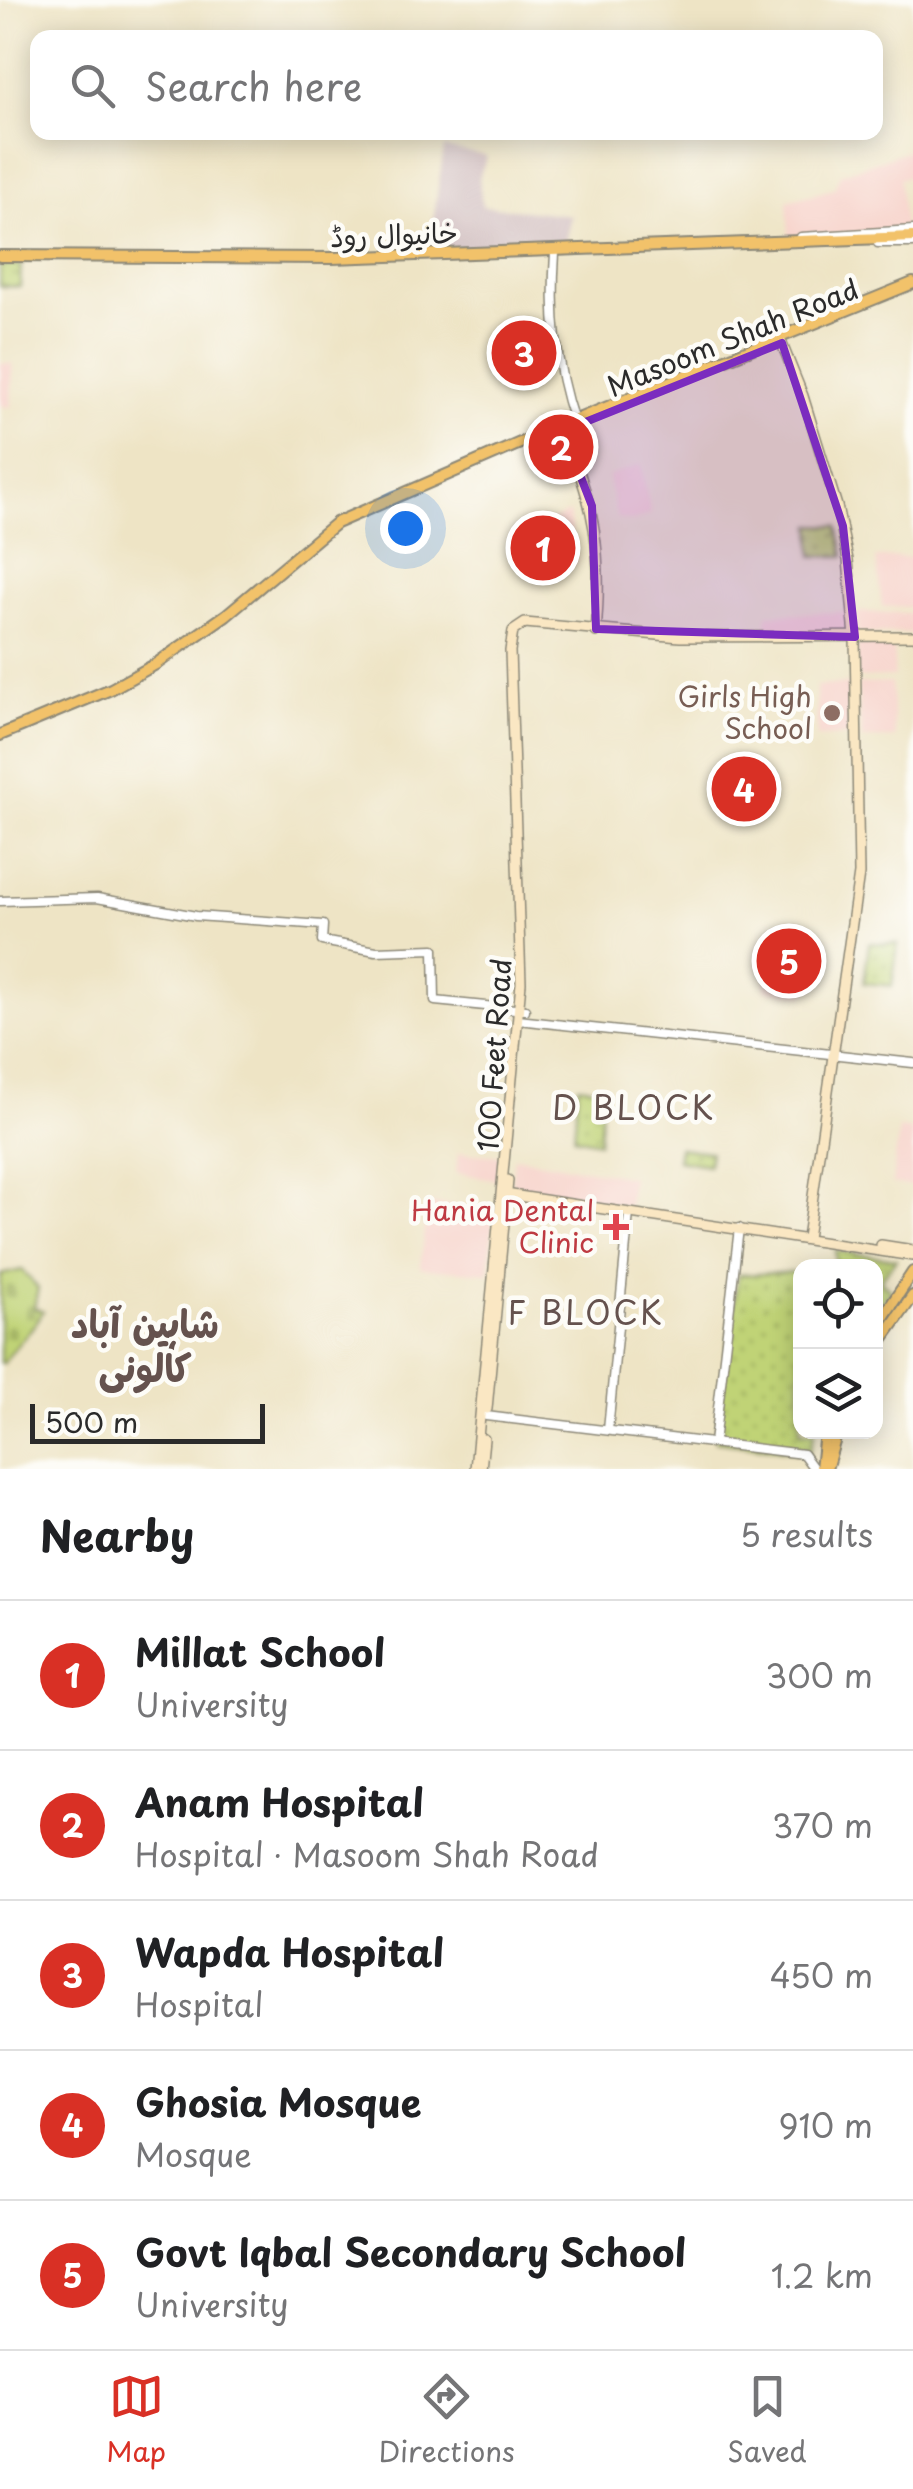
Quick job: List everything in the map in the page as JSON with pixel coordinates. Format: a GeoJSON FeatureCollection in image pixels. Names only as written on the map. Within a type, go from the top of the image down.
{"type":"FeatureCollection","features":[{"type":"Feature","properties":{"kind":"main road"},"geometry":{"type":"LineString","coordinates":[[804,240],[913,236]]}},
{"type":"Feature","properties":{"kind":"main road","name":"خانیوال روڈ"},"geometry":{"type":"LineString","coordinates":[[0,258],[66,262],[293,261],[913,236]]}},
{"type":"Feature","properties":{"kind":"main road","name":"خانیوال روڈ"},"geometry":{"type":"LineString","coordinates":[[503,253],[884,239]]}},
{"type":"Feature","properties":{"kind":"main road","name":"Masoom Shah Road"},"geometry":{"type":"LineString","coordinates":[[535,440],[781,341],[907,285]]}},
{"type":"Feature","properties":{"kind":"main road"},"geometry":{"type":"LineString","coordinates":[[781,341],[803,396],[840,516],[854,603],[859,874],[807,1236]]}},
{"type":"Feature","properties":{"kind":"main road","name":"Masoom Shah Road"},"geometry":{"type":"LineString","coordinates":[[0,734],[126,682],[226,615],[336,523],[574,421],[602,413]]}},
{"type":"Feature","properties":{"kind":"main road"},"geometry":{"type":"LineString","coordinates":[[563,431],[592,506],[599,569],[596,631]]}},
{"type":"Feature","properties":{"kind":"main road","name":"100 Feet Road"},"geometry":{"type":"LineString","coordinates":[[478,1469],[522,1015],[513,631],[522,624],[680,637],[913,639]]}},
{"type":"Feature","properties":{"kind":"main road"},"geometry":{"type":"LineString","coordinates":[[504,1192],[807,1236]]}},
{"type":"Feature","properties":{"kind":"main road"},"geometry":{"type":"LineString","coordinates":[[504,1192],[913,1253]]}},
{"type":"Feature","properties":{"kind":"main road","name":"100 Feet Road"},"geometry":{"type":"LineString","coordinates":[[478,1469],[486,1416],[504,1192]]}},
{"type":"Feature","properties":{"kind":"main road"},"geometry":{"type":"LineString","coordinates":[[883,1317],[913,1272]]}},
{"type":"Feature","properties":{"kind":"main road"},"geometry":{"type":"LineString","coordinates":[[883,1338],[913,1296]]}},
{"type":"Feature","properties":{"kind":"main road"},"geometry":{"type":"LineString","coordinates":[[822,1464],[824,1439]]}},
{"type":"Feature","properties":{"kind":"main road"},"geometry":{"type":"LineString","coordinates":[[822,1464],[833,1439]]}},
{"type":"Feature","properties":{"kind":"street"},"geometry":{"type":"LineString","coordinates":[[789,241],[794,245],[913,236]]}},
{"type":"Feature","properties":{"kind":"street"},"geometry":{"type":"LineString","coordinates":[[555,252],[553,326],[564,390],[574,421]]}},
{"type":"Feature","properties":{"kind":"street"},"geometry":{"type":"LineString","coordinates":[[0,902],[97,898],[196,916],[324,925],[322,941],[376,951],[434,949],[435,1002],[913,1064]]}},
{"type":"Feature","properties":{"kind":"street"},"geometry":{"type":"LineString","coordinates":[[608,1430],[630,1213]]}},
{"type":"Feature","properties":{"kind":"street"},"geometry":{"type":"LineString","coordinates":[[714,1443],[739,1228]]}},
{"type":"Feature","properties":{"kind":"street"},"geometry":{"type":"LineString","coordinates":[[486,1416],[803,1454],[822,1464]]}},
{"type":"Feature","properties":{"kind":"highlighted area"},"geometry":{"type":"Polygon","coordinates":[[[782,343],[843,526],[855,637],[596,629],[592,506],[563,431],[782,343]]]}},
{"type":"Feature","properties":{"kind":"shaded area"},"geometry":{"type":"Polygon","coordinates":[[[444,148],[487,156],[479,177],[482,206],[571,215],[564,247],[429,249],[444,148]]]}},
{"type":"Feature","properties":{"kind":"shaded area"},"geometry":{"type":"Polygon","coordinates":[[[913,149],[913,176],[899,179],[905,231],[789,238],[787,201],[834,189],[840,174],[913,149]]]}},
{"type":"Feature","properties":{"kind":"shaded area"},"geometry":{"type":"Polygon","coordinates":[[[0,363],[13,364],[11,407],[0,406],[0,363]]]}},
{"type":"Feature","properties":{"kind":"shaded area"},"geometry":{"type":"Polygon","coordinates":[[[641,464],[651,514],[633,521],[617,518],[608,477],[641,464]]]}},
{"type":"Feature","properties":{"kind":"shaded area"},"geometry":{"type":"Polygon","coordinates":[[[569,513],[577,564],[514,558],[509,538],[569,513]]]}},
{"type":"Feature","properties":{"kind":"shaded area"},"geometry":{"type":"Polygon","coordinates":[[[913,557],[913,607],[882,607],[876,558],[913,557]]]}},
{"type":"Feature","properties":{"kind":"shaded area"},"geometry":{"type":"Polygon","coordinates":[[[853,612],[853,634],[767,636],[767,614],[853,612]]]}},
{"type":"Feature","properties":{"kind":"shaded area"},"geometry":{"type":"Polygon","coordinates":[[[858,612],[913,613],[913,633],[857,634],[858,612]]]}},
{"type":"Feature","properties":{"kind":"shaded area"},"geometry":{"type":"Polygon","coordinates":[[[857,644],[894,645],[894,677],[858,678],[857,644]]]}},
{"type":"Feature","properties":{"kind":"shaded area"},"geometry":{"type":"Polygon","coordinates":[[[891,683],[895,738],[862,739],[857,684],[891,683]]]}},
{"type":"Feature","properties":{"kind":"shaded area","name":"Girls High School"},"geometry":{"type":"Polygon","coordinates":[[[849,684],[849,736],[817,737],[816,686],[849,684]]]}},
{"type":"Feature","properties":{"kind":"shaded area"},"geometry":{"type":"Polygon","coordinates":[[[769,932],[815,932],[806,995],[765,990],[769,932]]]}},
{"type":"Feature","properties":{"kind":"shaded area"},"geometry":{"type":"Polygon","coordinates":[[[899,1129],[913,1131],[913,1186],[892,1184],[899,1129]]]}},
{"type":"Feature","properties":{"kind":"shaded area"},"geometry":{"type":"Polygon","coordinates":[[[458,1153],[501,1156],[499,1180],[456,1173],[458,1153]]]}},
{"type":"Feature","properties":{"kind":"shaded area"},"geometry":{"type":"Polygon","coordinates":[[[514,1157],[631,1177],[628,1207],[511,1189],[514,1157]]]}},
{"type":"Feature","properties":{"kind":"shaded area"},"geometry":{"type":"Polygon","coordinates":[[[427,1204],[494,1209],[489,1273],[420,1268],[427,1204]]]}},
{"type":"Feature","properties":{"kind":"green space"},"geometry":{"type":"Polygon","coordinates":[[[0,265],[21,265],[20,287],[0,286],[0,265]]]}},
{"type":"Feature","properties":{"kind":"green space"},"geometry":{"type":"Polygon","coordinates":[[[812,525],[838,526],[844,556],[813,556],[812,525]]]}},
{"type":"Feature","properties":{"kind":"green space"},"geometry":{"type":"Polygon","coordinates":[[[869,943],[898,944],[892,986],[864,983],[869,943]]]}},
{"type":"Feature","properties":{"kind":"green space","name":"D BLOCK"},"geometry":{"type":"Polygon","coordinates":[[[578,1086],[603,1089],[599,1142],[574,1137],[578,1086]]]}},
{"type":"Feature","properties":{"kind":"green space"},"geometry":{"type":"Polygon","coordinates":[[[679,1148],[710,1152],[708,1165],[677,1160],[679,1148]]]}},
{"type":"Feature","properties":{"kind":"green space"},"geometry":{"type":"Polygon","coordinates":[[[835,1251],[896,1259],[883,1276],[883,1259],[836,1259],[835,1251]]]}},
{"type":"Feature","properties":{"kind":"green space"},"geometry":{"type":"Polygon","coordinates":[[[22,1270],[38,1288],[34,1308],[43,1311],[4,1363],[0,1363],[0,1275],[22,1270]]]}},
{"type":"Feature","properties":{"kind":"green space"},"geometry":{"type":"Polygon","coordinates":[[[793,1272],[793,1439],[813,1439],[809,1453],[715,1441],[738,1275],[793,1272]]]}},
{"type":"Feature","properties":{"kind":"green space"},"geometry":{"type":"Polygon","coordinates":[[[883,1283],[891,1290],[883,1301],[883,1283]]]}},
{"type":"Feature","properties":{"kind":"place","name":"Wapda Hospital"},"geometry":{"type":"Point","coordinates":[524,353]}},
{"type":"Feature","properties":{"kind":"place","name":"Anam Hospital"},"geometry":{"type":"Point","coordinates":[561,447]}},
{"type":"Feature","properties":{"kind":"place","name":"Millat School"},"geometry":{"type":"Point","coordinates":[543,548]}},
{"type":"Feature","properties":{"kind":"place","name":"Girls High School"},"geometry":{"type":"Point","coordinates":[832,713]}},
{"type":"Feature","properties":{"kind":"place","name":"Ghosia Mosque"},"geometry":{"type":"Point","coordinates":[744,789]}},
{"type":"Feature","properties":{"kind":"place","name":"Govt Iqbal Secondary School"},"geometry":{"type":"Point","coordinates":[789,961]}},
{"type":"Feature","properties":{"kind":"place","name":"Hania Dental Clinic"},"geometry":{"type":"Point","coordinates":[616,1227]}},
{"type":"Feature","properties":{"kind":"district","name":"D BLOCK"},"geometry":{"type":"Point","coordinates":[634,1109]}},
{"type":"Feature","properties":{"kind":"district","name":"F BLOCK"},"geometry":{"type":"Point","coordinates":[586,1314]}},
{"type":"Feature","properties":{"kind":"district","name":"شاہین آباد کالونی"},"geometry":{"type":"Point","coordinates":[145,1347]}}]}
